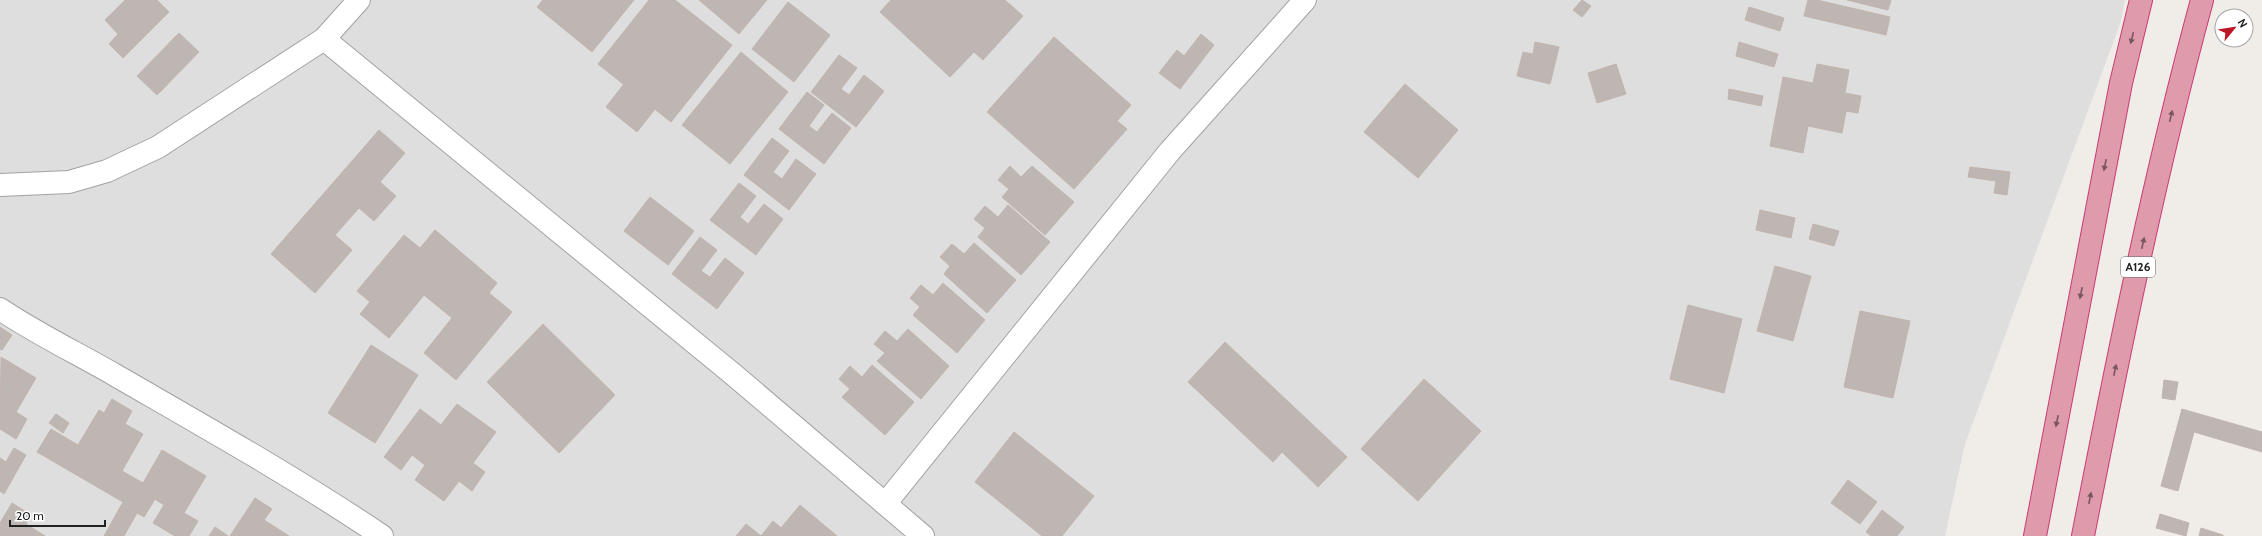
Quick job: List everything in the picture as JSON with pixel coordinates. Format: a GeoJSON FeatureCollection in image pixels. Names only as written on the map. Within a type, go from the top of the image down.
{"type":"FeatureCollection","features":[{"type":"Feature","properties":{"kind":"highway"},"geometry":{"type":"LineString","coordinates":[[2035,536],[2121,83],[2141,0]]}},
{"type":"Feature","properties":{"kind":"highway","name":"A126"},"geometry":{"type":"LineString","coordinates":[[2083,536],[2114,374],[2171,117],[2202,0]]}},
{"type":"Feature","properties":{"kind":"street"},"geometry":{"type":"LineString","coordinates":[[0,185],[69,182],[107,172],[158,147],[324,39],[359,0]]}},
{"type":"Feature","properties":{"kind":"street"},"geometry":{"type":"LineString","coordinates":[[885,504],[1170,151],[1305,0]]}},
{"type":"Feature","properties":{"kind":"street"},"geometry":{"type":"LineString","coordinates":[[324,39],[734,375],[924,536]]}},
{"type":"Feature","properties":{"kind":"street"},"geometry":{"type":"LineString","coordinates":[[0,309],[328,500],[382,536]]}},
{"type":"Feature","properties":{"kind":"shaded area"},"geometry":{"type":"Polygon","coordinates":[[[0,0],[2125,0],[2120,24],[1965,444],[1945,536],[0,536],[0,0]]]}},
{"type":"Feature","properties":{"kind":"building"},"geometry":{"type":"Polygon","coordinates":[[[125,0],[157,0],[169,12],[123,58],[109,44],[118,34],[105,20],[125,0]]]}},
{"type":"Feature","properties":{"kind":"building"},"geometry":{"type":"Polygon","coordinates":[[[543,0],[634,0],[592,52],[537,7],[543,0]]]}},
{"type":"Feature","properties":{"kind":"building"},"geometry":{"type":"Polygon","coordinates":[[[649,0],[675,0],[732,45],[671,122],[598,64],[649,0]]]}},
{"type":"Feature","properties":{"kind":"building"},"geometry":{"type":"Polygon","coordinates":[[[699,0],[767,0],[739,34],[699,0]]]}},
{"type":"Feature","properties":{"kind":"building"},"geometry":{"type":"Polygon","coordinates":[[[891,0],[1005,0],[1023,16],[983,60],[974,52],[950,77],[880,12],[891,0]]]}},
{"type":"Feature","properties":{"kind":"building"},"geometry":{"type":"Polygon","coordinates":[[[1582,0],[1591,6],[1582,17],[1573,10],[1582,0]]]}},
{"type":"Feature","properties":{"kind":"building"},"geometry":{"type":"Polygon","coordinates":[[[1808,0],[1817,0],[1890,17],[1886,35],[1804,16],[1808,0]]]}},
{"type":"Feature","properties":{"kind":"building"},"geometry":{"type":"Polygon","coordinates":[[[1847,0],[1891,0],[1888,10],[1847,0]]]}},
{"type":"Feature","properties":{"kind":"building"},"geometry":{"type":"Polygon","coordinates":[[[788,2],[830,35],[794,82],[752,49],[788,2]]]}},
{"type":"Feature","properties":{"kind":"building"},"geometry":{"type":"Polygon","coordinates":[[[1749,7],[1784,18],[1780,31],[1745,20],[1749,7]]]}},
{"type":"Feature","properties":{"kind":"building"},"geometry":{"type":"Polygon","coordinates":[[[179,33],[199,52],[157,95],[137,76],[179,33]]]}},
{"type":"Feature","properties":{"kind":"building"},"geometry":{"type":"Polygon","coordinates":[[[1201,34],[1214,45],[1180,89],[1159,73],[1177,50],[1184,56],[1201,34]]]}},
{"type":"Feature","properties":{"kind":"building"},"geometry":{"type":"Polygon","coordinates":[[[1054,37],[1131,105],[1117,121],[1127,129],[1074,189],[987,112],[1054,37]]]}},
{"type":"Feature","properties":{"kind":"building"},"geometry":{"type":"Polygon","coordinates":[[[1535,42],[1559,47],[1550,84],[1517,76],[1523,52],[1533,54],[1535,42]]]}},
{"type":"Feature","properties":{"kind":"building"},"geometry":{"type":"Polygon","coordinates":[[[1739,42],[1778,54],[1774,67],[1736,56],[1739,42]]]}},
{"type":"Feature","properties":{"kind":"building"},"geometry":{"type":"Polygon","coordinates":[[[741,52],[788,92],[730,164],[682,125],[741,52]]]}},
{"type":"Feature","properties":{"kind":"building"},"geometry":{"type":"Polygon","coordinates":[[[839,55],[857,68],[841,89],[849,95],[864,75],[884,91],[856,127],[811,92],[839,55]]]}},
{"type":"Feature","properties":{"kind":"building"},"geometry":{"type":"Polygon","coordinates":[[[1616,64],[1626,94],[1597,103],[1588,73],[1616,64]]]}},
{"type":"Feature","properties":{"kind":"building"},"geometry":{"type":"Polygon","coordinates":[[[1817,64],[1849,70],[1845,93],[1861,96],[1858,113],[1846,111],[1842,133],[1808,126],[1803,153],[1770,146],[1783,77],[1813,83],[1817,64]]]}},
{"type":"Feature","properties":{"kind":"building"},"geometry":{"type":"Polygon","coordinates":[[[624,84],[655,109],[637,132],[606,107],[624,84]]]}},
{"type":"Feature","properties":{"kind":"building"},"geometry":{"type":"Polygon","coordinates":[[[1405,84],[1458,130],[1418,178],[1364,132],[1405,84]]]}},
{"type":"Feature","properties":{"kind":"building"},"geometry":{"type":"Polygon","coordinates":[[[1729,89],[1763,96],[1761,106],[1728,99],[1729,89]]]}},
{"type":"Feature","properties":{"kind":"building"},"geometry":{"type":"Polygon","coordinates":[[[807,92],[824,105],[809,126],[817,132],[832,113],[851,128],[824,164],[779,129],[807,92]]]}},
{"type":"Feature","properties":{"kind":"building"},"geometry":{"type":"Polygon","coordinates":[[[379,130],[405,153],[380,182],[396,196],[374,221],[359,208],[335,235],[352,250],[315,293],[271,254],[379,130]]]}},
{"type":"Feature","properties":{"kind":"building"},"geometry":{"type":"Polygon","coordinates":[[[772,138],[789,151],[773,172],[782,179],[796,159],[816,174],[789,210],[744,175],[772,138]]]}},
{"type":"Feature","properties":{"kind":"building"},"geometry":{"type":"Polygon","coordinates":[[[1010,166],[1021,177],[1032,166],[1074,202],[1045,235],[1002,197],[1009,189],[998,180],[1010,166]]]}},
{"type":"Feature","properties":{"kind":"building"},"geometry":{"type":"Polygon","coordinates":[[[1970,167],[2010,172],[2007,195],[1994,193],[1996,181],[1968,177],[1970,167]]]}},
{"type":"Feature","properties":{"kind":"building"},"geometry":{"type":"Polygon","coordinates":[[[739,183],[756,196],[740,217],[748,224],[764,204],[783,219],[756,255],[710,220],[739,183]]]}},
{"type":"Feature","properties":{"kind":"building"},"geometry":{"type":"Polygon","coordinates":[[[650,197],[694,231],[668,265],[624,231],[650,197]]]}},
{"type":"Feature","properties":{"kind":"building"},"geometry":{"type":"Polygon","coordinates":[[[1008,205],[1050,242],[1021,275],[978,237],[985,228],[974,219],[985,206],[998,217],[1008,205]]]}},
{"type":"Feature","properties":{"kind":"building"},"geometry":{"type":"Polygon","coordinates":[[[1760,210],[1795,218],[1791,238],[1756,230],[1760,210]]]}},
{"type":"Feature","properties":{"kind":"building"},"geometry":{"type":"Polygon","coordinates":[[[1813,224],[1839,231],[1834,246],[1809,239],[1813,224]]]}},
{"type":"Feature","properties":{"kind":"building"},"geometry":{"type":"Polygon","coordinates":[[[435,230],[497,283],[489,293],[512,312],[456,380],[424,353],[452,318],[424,295],[389,338],[360,314],[370,302],[357,291],[404,235],[420,248],[435,230]]]}},
{"type":"Feature","properties":{"kind":"building"},"geometry":{"type":"Polygon","coordinates":[[[700,237],[717,250],[701,271],[710,277],[725,258],[744,273],[717,309],[672,274],[700,237]]]}},
{"type":"Feature","properties":{"kind":"building"},"geometry":{"type":"Polygon","coordinates":[[[974,243],[1016,280],[987,313],[944,274],[950,266],[940,257],[952,244],[964,254],[974,243]]]}},
{"type":"Feature","properties":{"kind":"building"},"geometry":{"type":"Polygon","coordinates":[[[1775,266],[1811,276],[1793,341],[1757,331],[1775,266]]]}},
{"type":"Feature","properties":{"kind":"building"},"geometry":{"type":"Polygon","coordinates":[[[943,283],[985,320],[957,353],[913,315],[920,307],[910,298],[921,285],[933,295],[943,283]]]}},
{"type":"Feature","properties":{"kind":"building"},"geometry":{"type":"Polygon","coordinates":[[[1688,305],[1742,319],[1724,393],[1670,379],[1688,305]]]}},
{"type":"Feature","properties":{"kind":"building"},"geometry":{"type":"Polygon","coordinates":[[[1860,311],[1910,321],[1893,398],[1844,387],[1860,311]]]}},
{"type":"Feature","properties":{"kind":"building"},"geometry":{"type":"Polygon","coordinates":[[[543,324],[615,395],[559,453],[487,382],[543,324]]]}},
{"type":"Feature","properties":{"kind":"building"},"geometry":{"type":"Polygon","coordinates":[[[0,327],[12,335],[2,350],[0,349],[0,327]]]}},
{"type":"Feature","properties":{"kind":"building"},"geometry":{"type":"Polygon","coordinates":[[[908,329],[949,366],[921,399],[877,361],[885,353],[874,344],[885,331],[897,341],[908,329]]]}},
{"type":"Feature","properties":{"kind":"building"},"geometry":{"type":"Polygon","coordinates":[[[1225,342],[1347,457],[1318,487],[1282,452],[1273,462],[1188,382],[1225,342]]]}},
{"type":"Feature","properties":{"kind":"building"},"geometry":{"type":"Polygon","coordinates":[[[371,345],[418,375],[375,443],[328,413],[371,345]]]}},
{"type":"Feature","properties":{"kind":"building"},"geometry":{"type":"Polygon","coordinates":[[[1,357],[36,378],[16,412],[27,419],[16,439],[0,429],[1,357]]]}},
{"type":"Feature","properties":{"kind":"building"},"geometry":{"type":"Polygon","coordinates":[[[872,365],[914,402],[885,435],[842,397],[850,389],[839,379],[850,366],[862,377],[872,365]]]}},
{"type":"Feature","properties":{"kind":"building"},"geometry":{"type":"Polygon","coordinates":[[[1424,379],[1481,431],[1418,501],[1361,449],[1424,379]]]}},
{"type":"Feature","properties":{"kind":"building"},"geometry":{"type":"Polygon","coordinates":[[[2164,380],[2178,382],[2175,400],[2162,398],[2164,380]]]}},
{"type":"Feature","properties":{"kind":"building"},"geometry":{"type":"Polygon","coordinates":[[[112,399],[132,411],[125,424],[143,434],[122,471],[143,483],[162,450],[206,476],[184,513],[198,521],[189,536],[175,536],[153,523],[164,505],[155,499],[144,517],[137,513],[124,536],[104,536],[123,502],[37,452],[51,429],[78,445],[99,410],[104,413],[112,399]]]}},
{"type":"Feature","properties":{"kind":"building"},"geometry":{"type":"Polygon","coordinates":[[[457,404],[496,432],[473,463],[485,472],[472,491],[459,481],[444,501],[415,480],[425,465],[412,455],[401,470],[384,457],[420,409],[441,425],[457,404]]]}},
{"type":"Feature","properties":{"kind":"building"},"geometry":{"type":"Polygon","coordinates":[[[2182,409],[2262,432],[2262,452],[2194,432],[2178,491],[2161,486],[2182,409]]]}},
{"type":"Feature","properties":{"kind":"building"},"geometry":{"type":"Polygon","coordinates":[[[56,414],[69,423],[63,433],[49,423],[56,414]]]}},
{"type":"Feature","properties":{"kind":"building"},"geometry":{"type":"Polygon","coordinates":[[[1014,432],[1094,496],[1062,536],[1042,536],[975,482],[1014,432]]]}},
{"type":"Feature","properties":{"kind":"building"},"geometry":{"type":"Polygon","coordinates":[[[14,448],[26,455],[4,494],[0,491],[0,458],[6,462],[14,448]]]}},
{"type":"Feature","properties":{"kind":"building"},"geometry":{"type":"Polygon","coordinates":[[[1848,480],[1877,502],[1860,524],[1831,503],[1848,480]]]}},
{"type":"Feature","properties":{"kind":"building"},"geometry":{"type":"Polygon","coordinates":[[[255,498],[272,509],[264,520],[289,536],[230,536],[255,498]]]}},
{"type":"Feature","properties":{"kind":"building"},"geometry":{"type":"Polygon","coordinates":[[[12,503],[31,515],[26,524],[45,536],[0,536],[0,523],[12,503]]]}},
{"type":"Feature","properties":{"kind":"building"},"geometry":{"type":"Polygon","coordinates":[[[800,505],[837,536],[761,536],[773,521],[781,528],[800,505]]]}},
{"type":"Feature","properties":{"kind":"building"},"geometry":{"type":"Polygon","coordinates":[[[1882,510],[1904,527],[1897,536],[1871,536],[1866,532],[1882,510]]]}},
{"type":"Feature","properties":{"kind":"building"},"geometry":{"type":"Polygon","coordinates":[[[2160,514],[2189,523],[2186,536],[2156,528],[2160,514]]]}},
{"type":"Feature","properties":{"kind":"building"},"geometry":{"type":"Polygon","coordinates":[[[746,524],[761,536],[736,536],[746,524]]]}},
{"type":"Feature","properties":{"kind":"building"},"geometry":{"type":"Polygon","coordinates":[[[215,527],[228,536],[209,536],[215,527]]]}},
{"type":"Feature","properties":{"kind":"building"},"geometry":{"type":"Polygon","coordinates":[[[2201,528],[2223,535],[2223,536],[2199,536],[2201,528]]]}}]}
